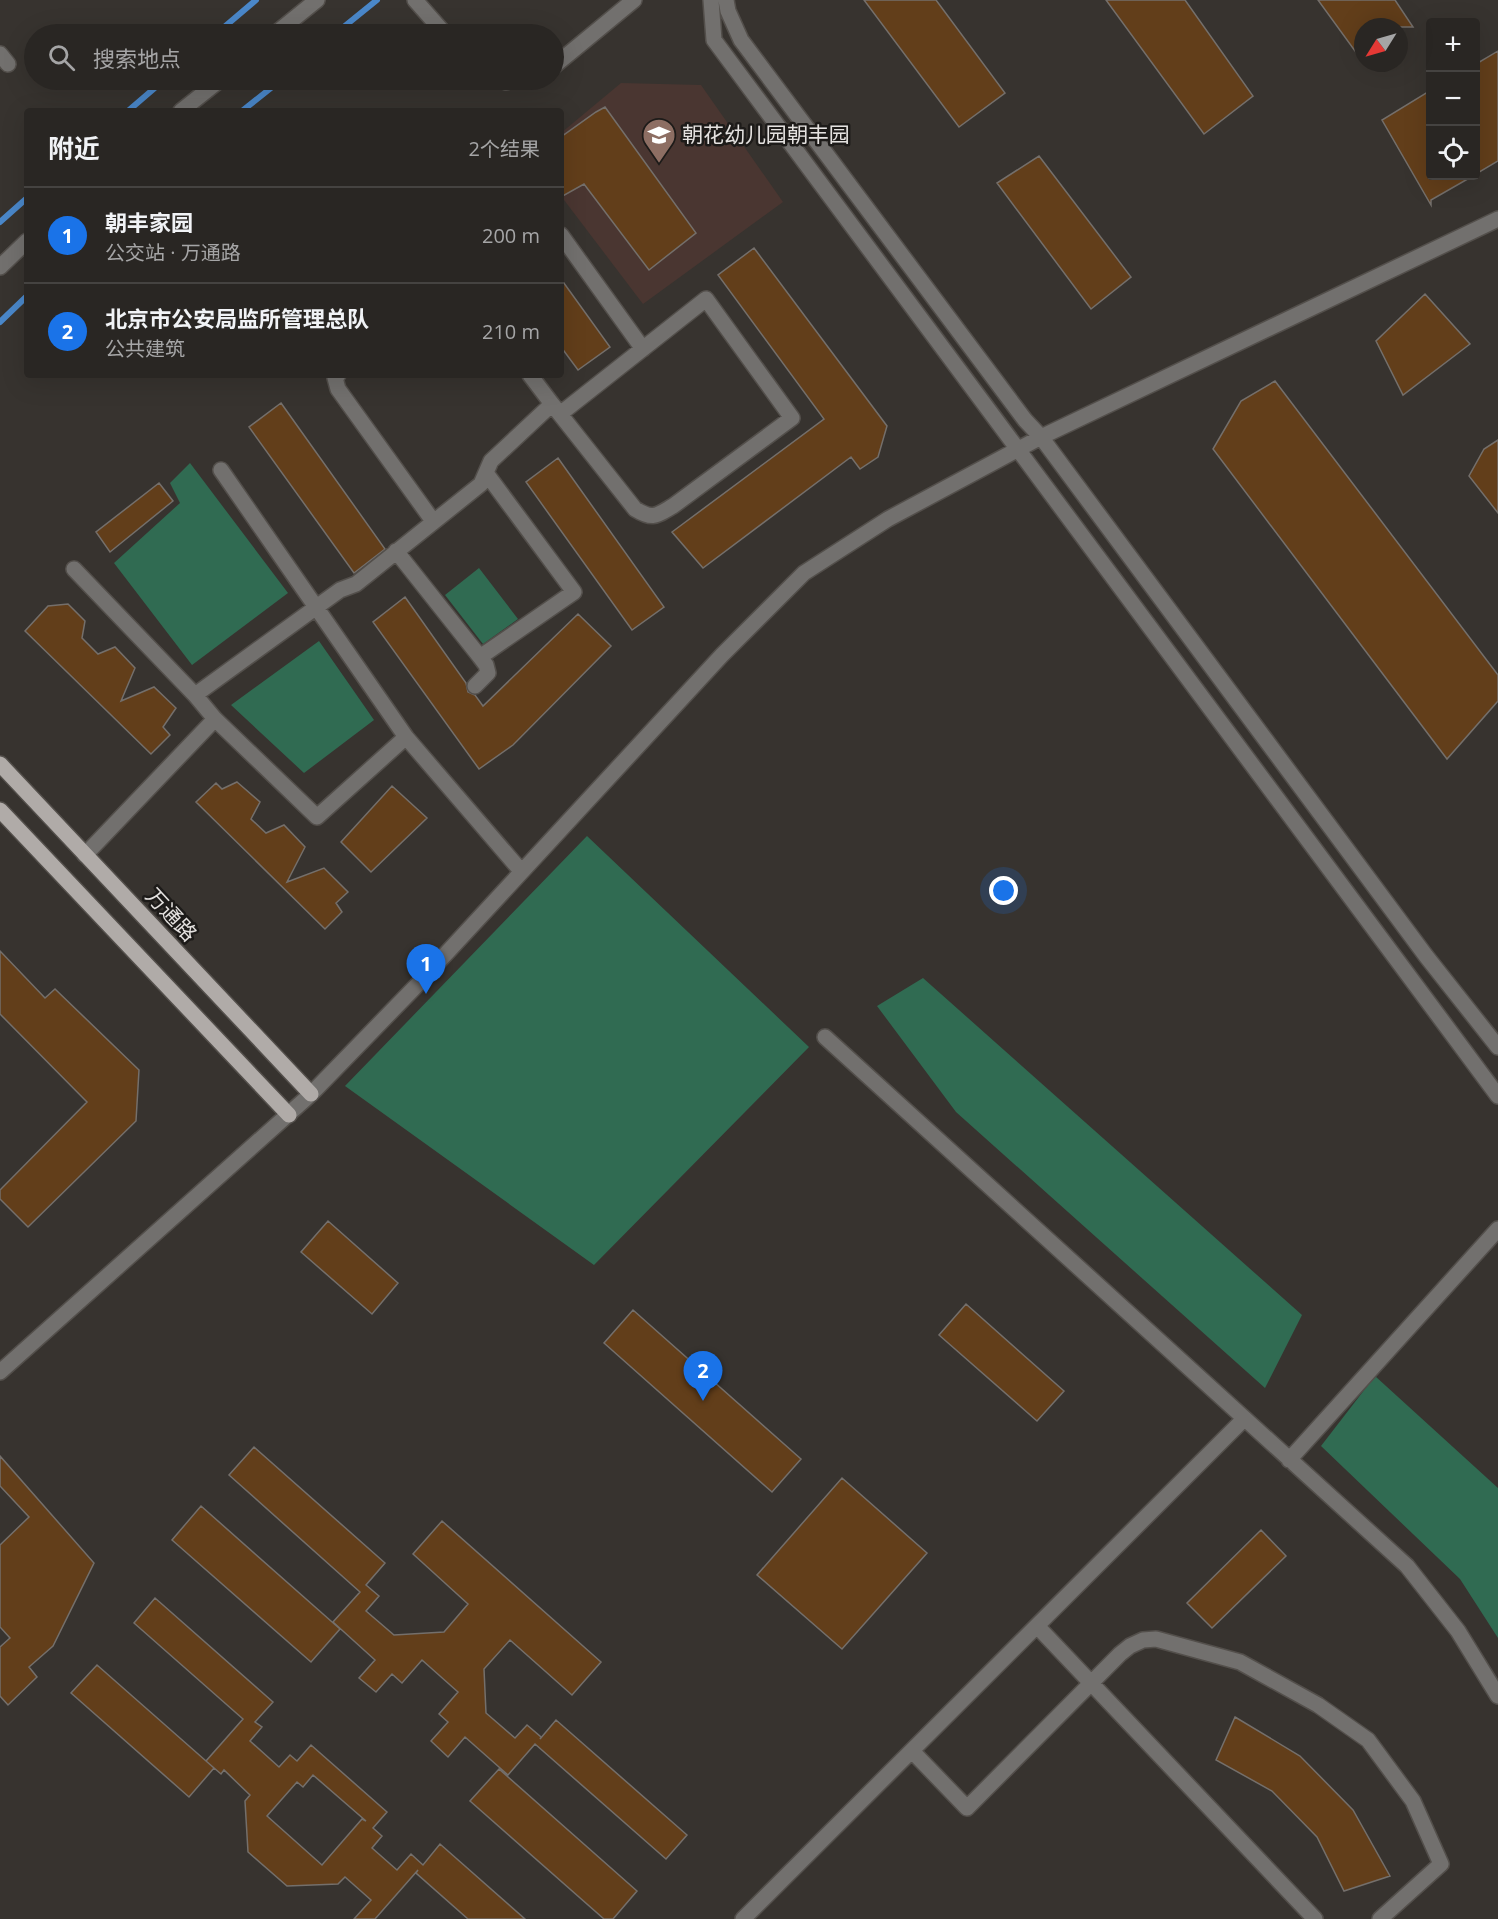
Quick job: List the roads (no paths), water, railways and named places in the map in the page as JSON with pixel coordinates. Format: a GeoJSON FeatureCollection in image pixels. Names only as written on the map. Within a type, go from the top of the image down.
{"type":"FeatureCollection","features":[{"type":"Feature","properties":{"kind":"main road","name":"万通路"},"geometry":{"type":"LineString","coordinates":[[0,764],[311,1094]]}},
{"type":"Feature","properties":{"kind":"main road"},"geometry":{"type":"LineString","coordinates":[[0,810],[289,1115]]}},
{"type":"Feature","properties":{"kind":"street"},"geometry":{"type":"LineString","coordinates":[[287,24],[317,0]]}},
{"type":"Feature","properties":{"kind":"street"},"geometry":{"type":"LineString","coordinates":[[564,58],[634,0]]}},
{"type":"Feature","properties":{"kind":"street"},"geometry":{"type":"LineString","coordinates":[[711,0],[714,39],[1498,1096]]}},
{"type":"Feature","properties":{"kind":"street"},"geometry":{"type":"LineString","coordinates":[[726,0],[728,11],[741,40],[1025,420],[1041,437],[1426,956],[1498,1047]]}},
{"type":"Feature","properties":{"kind":"street"},"geometry":{"type":"LineString","coordinates":[[419,4],[436,24]]}},
{"type":"Feature","properties":{"kind":"street"},"geometry":{"type":"LineString","coordinates":[[185,108],[207,90]]}},
{"type":"Feature","properties":{"kind":"street"},"geometry":{"type":"LineString","coordinates":[[0,1372],[311,1094],[418,984],[722,655],[804,573],[888,519],[1041,437],[1498,219]]}},
{"type":"Feature","properties":{"kind":"street"},"geometry":{"type":"LineString","coordinates":[[564,239],[643,349]]}},
{"type":"Feature","properties":{"kind":"street"},"geometry":{"type":"LineString","coordinates":[[0,267],[24,244]]}},
{"type":"Feature","properties":{"kind":"street"},"geometry":{"type":"LineString","coordinates":[[195,695],[340,590],[356,584],[481,484],[491,461],[556,409],[643,349],[706,299],[792,418],[673,506],[654,517],[635,509],[556,409],[532,378]]}},
{"type":"Feature","properties":{"kind":"street"},"geometry":{"type":"LineString","coordinates":[[336,378],[338,389],[434,521]]}},
{"type":"Feature","properties":{"kind":"street"},"geometry":{"type":"LineString","coordinates":[[221,470],[406,737],[521,871]]}},
{"type":"Feature","properties":{"kind":"street"},"geometry":{"type":"LineString","coordinates":[[480,657],[574,592],[486,473]]}},
{"type":"Feature","properties":{"kind":"street"},"geometry":{"type":"LineString","coordinates":[[396,551],[486,665],[488,673],[485,679],[475,686]]}},
{"type":"Feature","properties":{"kind":"street"},"geometry":{"type":"LineString","coordinates":[[74,569],[195,695],[215,719],[316,817],[406,737]]}},
{"type":"Feature","properties":{"kind":"street"},"geometry":{"type":"LineString","coordinates":[[85,855],[215,719]]}},
{"type":"Feature","properties":{"kind":"street"},"geometry":{"type":"LineString","coordinates":[[825,1037],[1407,1566],[1458,1631],[1498,1696]]}},
{"type":"Feature","properties":{"kind":"street"},"geometry":{"type":"LineString","coordinates":[[1289,1460],[1498,1229]]}},
{"type":"Feature","properties":{"kind":"street"},"geometry":{"type":"LineString","coordinates":[[743,1919],[1244,1419]]}},
{"type":"Feature","properties":{"kind":"street"},"geometry":{"type":"LineString","coordinates":[[1036,1626],[1315,1919]]}},
{"type":"Feature","properties":{"kind":"street"},"geometry":{"type":"LineString","coordinates":[[912,1751],[968,1808],[1130,1646],[1149,1640],[1169,1641],[1182,1647],[1240,1662],[1318,1705],[1368,1740],[1413,1801],[1441,1864],[1380,1919]]}},
{"type":"Feature","properties":{"kind":"waterway"},"geometry":{"type":"LineString","coordinates":[[228,24],[256,0]]}},
{"type":"Feature","properties":{"kind":"waterway"},"geometry":{"type":"LineString","coordinates":[[347,24],[377,0]]}},
{"type":"Feature","properties":{"kind":"waterway"},"geometry":{"type":"LineString","coordinates":[[131,108],[152,90]]}},
{"type":"Feature","properties":{"kind":"waterway"},"geometry":{"type":"LineString","coordinates":[[246,108],[268,90]]}},
{"type":"Feature","properties":{"kind":"waterway"},"geometry":{"type":"LineString","coordinates":[[0,222],[24,201]]}},
{"type":"Feature","properties":{"kind":"waterway"},"geometry":{"type":"LineString","coordinates":[[0,322],[24,299]]}},
{"type":"Feature","properties":{"kind":"place","name":"朝花幼儿园朝丰园"},"geometry":{"type":"Point","coordinates":[659,164]}},
{"type":"Feature","properties":{"kind":"place","name":"朝丰家园"},"geometry":{"type":"Point","coordinates":[426,994]}},
{"type":"Feature","properties":{"kind":"place","name":"北京市公安局监所管理总队"},"geometry":{"type":"Point","coordinates":[703,1401]}}]}
